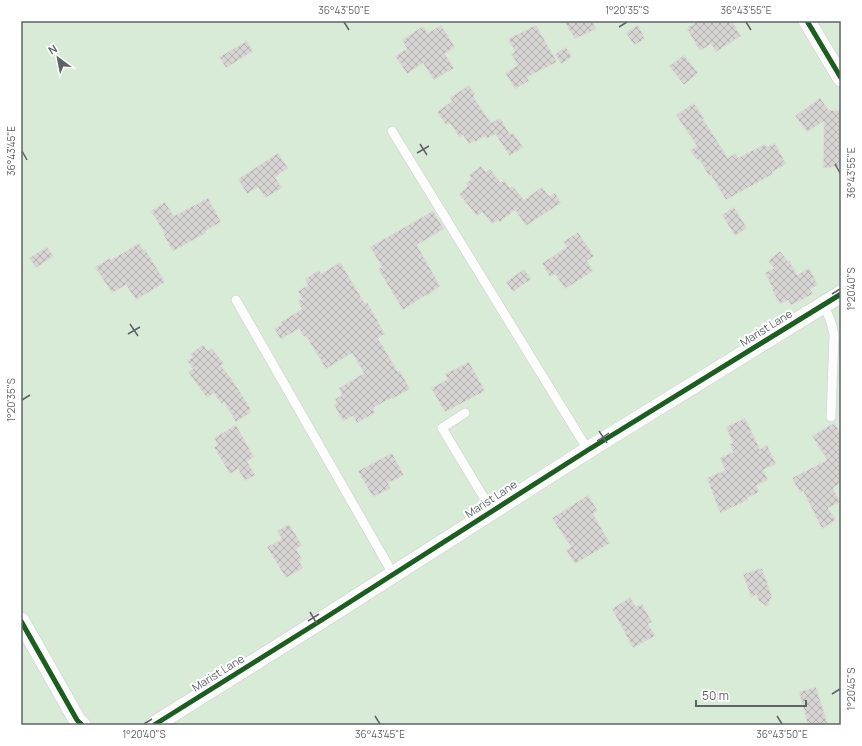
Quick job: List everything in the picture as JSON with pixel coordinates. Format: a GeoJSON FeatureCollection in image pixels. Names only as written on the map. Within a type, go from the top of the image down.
{"type":"FeatureCollection","features":[{"type":"Feature","properties":{"kind":"street"},"geometry":{"type":"LineString","coordinates":[[807,21],[841,78]]}},
{"type":"Feature","properties":{"kind":"street","name":"Marist Lane"},"geometry":{"type":"LineString","coordinates":[[154,725],[588,450],[841,294]]}},
{"type":"Feature","properties":{"kind":"street"},"geometry":{"type":"LineString","coordinates":[[21,621],[77,720],[82,725]]}},
{"type":"Feature","properties":{"kind":"lane"},"geometry":{"type":"LineString","coordinates":[[392,131],[588,450]]}},
{"type":"Feature","properties":{"kind":"lane"},"geometry":{"type":"LineString","coordinates":[[236,300],[393,574]]}},
{"type":"Feature","properties":{"kind":"lane"},"geometry":{"type":"LineString","coordinates":[[823,305],[829,315],[834,335],[831,417]]}},
{"type":"Feature","properties":{"kind":"lane"},"geometry":{"type":"LineString","coordinates":[[466,413],[442,428],[492,511]]}},
{"type":"Feature","properties":{"kind":"green space"},"geometry":{"type":"Polygon","coordinates":[[[21,21],[841,21],[841,725],[21,725],[21,21]]]}},
{"type":"Feature","properties":{"kind":"building"},"geometry":{"type":"Polygon","coordinates":[[[564,21],[592,21],[596,29],[575,39],[564,21]]]}},
{"type":"Feature","properties":{"kind":"building"},"geometry":{"type":"Polygon","coordinates":[[[698,21],[732,21],[741,36],[716,52],[711,44],[700,51],[687,29],[698,21]]]}},
{"type":"Feature","properties":{"kind":"building"},"geometry":{"type":"Polygon","coordinates":[[[441,25],[455,47],[445,54],[454,68],[434,80],[423,63],[407,74],[395,56],[407,49],[402,40],[423,26],[428,33],[441,25]]]}},
{"type":"Feature","properties":{"kind":"building"},"geometry":{"type":"Polygon","coordinates":[[[536,25],[557,62],[527,77],[529,81],[515,89],[505,73],[518,65],[511,54],[515,52],[508,39],[536,25]]]}},
{"type":"Feature","properties":{"kind":"building"},"geometry":{"type":"Polygon","coordinates":[[[638,25],[645,39],[634,45],[626,33],[638,25]]]}},
{"type":"Feature","properties":{"kind":"building"},"geometry":{"type":"Polygon","coordinates":[[[247,41],[253,51],[226,68],[219,57],[247,41]]]}},
{"type":"Feature","properties":{"kind":"building"},"geometry":{"type":"Polygon","coordinates":[[[566,47],[572,57],[561,64],[555,54],[566,47]]]}},
{"type":"Feature","properties":{"kind":"building"},"geometry":{"type":"Polygon","coordinates":[[[684,55],[698,73],[684,85],[669,66],[684,55]]]}},
{"type":"Feature","properties":{"kind":"building"},"geometry":{"type":"Polygon","coordinates":[[[469,85],[475,94],[473,96],[491,123],[500,118],[510,134],[513,133],[523,147],[510,156],[495,134],[487,139],[485,136],[469,144],[463,135],[459,137],[450,123],[446,125],[437,112],[452,101],[450,98],[469,85]]]}},
{"type":"Feature","properties":{"kind":"building"},"geometry":{"type":"Polygon","coordinates":[[[820,98],[829,110],[841,111],[841,166],[823,168],[824,121],[807,132],[795,116],[820,98]]]}},
{"type":"Feature","properties":{"kind":"building"},"geometry":{"type":"Polygon","coordinates":[[[694,103],[728,158],[736,153],[738,158],[765,144],[767,147],[775,143],[786,164],[772,172],[773,174],[726,200],[711,175],[709,176],[699,159],[697,160],[690,150],[697,146],[676,115],[694,103]]]}},
{"type":"Feature","properties":{"kind":"building"},"geometry":{"type":"Polygon","coordinates":[[[278,153],[288,168],[275,177],[282,188],[265,198],[258,187],[247,194],[238,179],[278,153]]]}},
{"type":"Feature","properties":{"kind":"building"},"geometry":{"type":"Polygon","coordinates":[[[481,166],[486,172],[490,169],[501,183],[504,180],[510,188],[513,186],[524,200],[542,187],[549,196],[555,193],[561,203],[526,226],[515,210],[500,222],[498,220],[492,224],[482,212],[477,216],[459,194],[468,186],[466,183],[472,179],[469,175],[481,166]]]}},
{"type":"Feature","properties":{"kind":"building"},"geometry":{"type":"Polygon","coordinates":[[[208,198],[221,222],[205,231],[206,233],[173,251],[151,211],[165,202],[174,216],[208,198]]]}},
{"type":"Feature","properties":{"kind":"building"},"geometry":{"type":"Polygon","coordinates":[[[734,207],[747,228],[735,236],[722,215],[734,207]]]}},
{"type":"Feature","properties":{"kind":"building"},"geometry":{"type":"Polygon","coordinates":[[[433,211],[444,229],[417,245],[440,286],[427,296],[426,295],[403,310],[378,269],[382,267],[370,247],[433,211]]]}},
{"type":"Feature","properties":{"kind":"building"},"geometry":{"type":"Polygon","coordinates":[[[578,232],[594,256],[587,261],[593,271],[565,289],[555,274],[550,277],[542,263],[567,247],[563,242],[578,232]]]}},
{"type":"Feature","properties":{"kind":"building"},"geometry":{"type":"Polygon","coordinates":[[[139,243],[143,250],[145,249],[165,282],[136,300],[126,285],[112,293],[95,267],[110,258],[111,260],[139,243]]]}},
{"type":"Feature","properties":{"kind":"building"},"geometry":{"type":"Polygon","coordinates":[[[47,247],[54,256],[36,268],[29,258],[47,247]]]}},
{"type":"Feature","properties":{"kind":"building"},"geometry":{"type":"Polygon","coordinates":[[[780,251],[788,261],[789,260],[797,275],[809,268],[818,285],[810,289],[813,294],[791,305],[788,300],[780,304],[765,273],[774,268],[768,261],[780,251]]]}},
{"type":"Feature","properties":{"kind":"building"},"geometry":{"type":"Polygon","coordinates":[[[340,262],[365,304],[367,302],[385,334],[378,338],[410,389],[373,408],[375,413],[357,423],[353,416],[343,421],[334,405],[337,403],[335,399],[342,395],[339,388],[364,373],[352,353],[326,369],[306,336],[304,337],[299,329],[281,339],[274,329],[282,324],[281,322],[302,309],[298,301],[302,299],[298,291],[308,285],[305,279],[319,270],[321,274],[340,262]]]}},
{"type":"Feature","properties":{"kind":"building"},"geometry":{"type":"Polygon","coordinates":[[[524,269],[531,279],[513,292],[506,282],[524,269]]]}},
{"type":"Feature","properties":{"kind":"building"},"geometry":{"type":"Polygon","coordinates":[[[203,345],[208,351],[212,348],[224,364],[221,365],[250,408],[250,413],[236,422],[224,402],[222,404],[214,393],[207,398],[188,372],[193,369],[187,361],[193,357],[190,354],[203,345]]]}},
{"type":"Feature","properties":{"kind":"building"},"geometry":{"type":"Polygon","coordinates":[[[469,362],[485,391],[445,412],[431,388],[448,379],[445,374],[469,362]]]}},
{"type":"Feature","properties":{"kind":"building"},"geometry":{"type":"Polygon","coordinates":[[[745,418],[760,449],[767,445],[776,464],[763,470],[768,480],[756,486],[759,492],[747,498],[748,500],[720,513],[707,478],[725,470],[720,458],[733,452],[730,444],[733,443],[726,427],[745,418]]]}},
{"type":"Feature","properties":{"kind":"building"},"geometry":{"type":"Polygon","coordinates":[[[834,423],[841,434],[841,483],[833,488],[840,502],[828,508],[836,520],[822,529],[803,491],[800,493],[792,478],[827,460],[812,436],[834,423]]]}},
{"type":"Feature","properties":{"kind":"building"},"geometry":{"type":"Polygon","coordinates":[[[236,425],[254,457],[247,461],[255,475],[245,481],[238,469],[230,474],[214,447],[218,445],[214,438],[236,425]]]}},
{"type":"Feature","properties":{"kind":"building"},"geometry":{"type":"Polygon","coordinates":[[[392,453],[404,475],[388,483],[391,488],[373,497],[358,471],[392,453]]]}},
{"type":"Feature","properties":{"kind":"building"},"geometry":{"type":"Polygon","coordinates":[[[588,495],[598,511],[593,514],[610,543],[575,564],[566,550],[571,547],[552,518],[588,495]]]}},
{"type":"Feature","properties":{"kind":"building"},"geometry":{"type":"Polygon","coordinates":[[[289,524],[302,545],[296,549],[302,559],[299,561],[303,568],[286,578],[267,547],[282,539],[277,531],[289,524]]]}},
{"type":"Feature","properties":{"kind":"building"},"geometry":{"type":"Polygon","coordinates":[[[762,568],[772,596],[767,607],[758,600],[757,595],[751,597],[743,574],[762,568]]]}},
{"type":"Feature","properties":{"kind":"building"},"geometry":{"type":"Polygon","coordinates":[[[630,597],[636,607],[642,604],[652,622],[648,624],[655,636],[633,648],[612,609],[630,597]]]}},
{"type":"Feature","properties":{"kind":"building"},"geometry":{"type":"Polygon","coordinates":[[[816,687],[828,725],[808,725],[799,692],[816,687]]]}},
{"type":"Feature","properties":{"kind":"cycle path"},"geometry":{"type":"LineString","coordinates":[[807,21],[841,78]]}},
{"type":"Feature","properties":{"kind":"cycle path"},"geometry":{"type":"LineString","coordinates":[[154,725],[588,450],[841,294]]}},
{"type":"Feature","properties":{"kind":"cycle path"},"geometry":{"type":"LineString","coordinates":[[21,621],[77,720],[82,725]]}}]}
